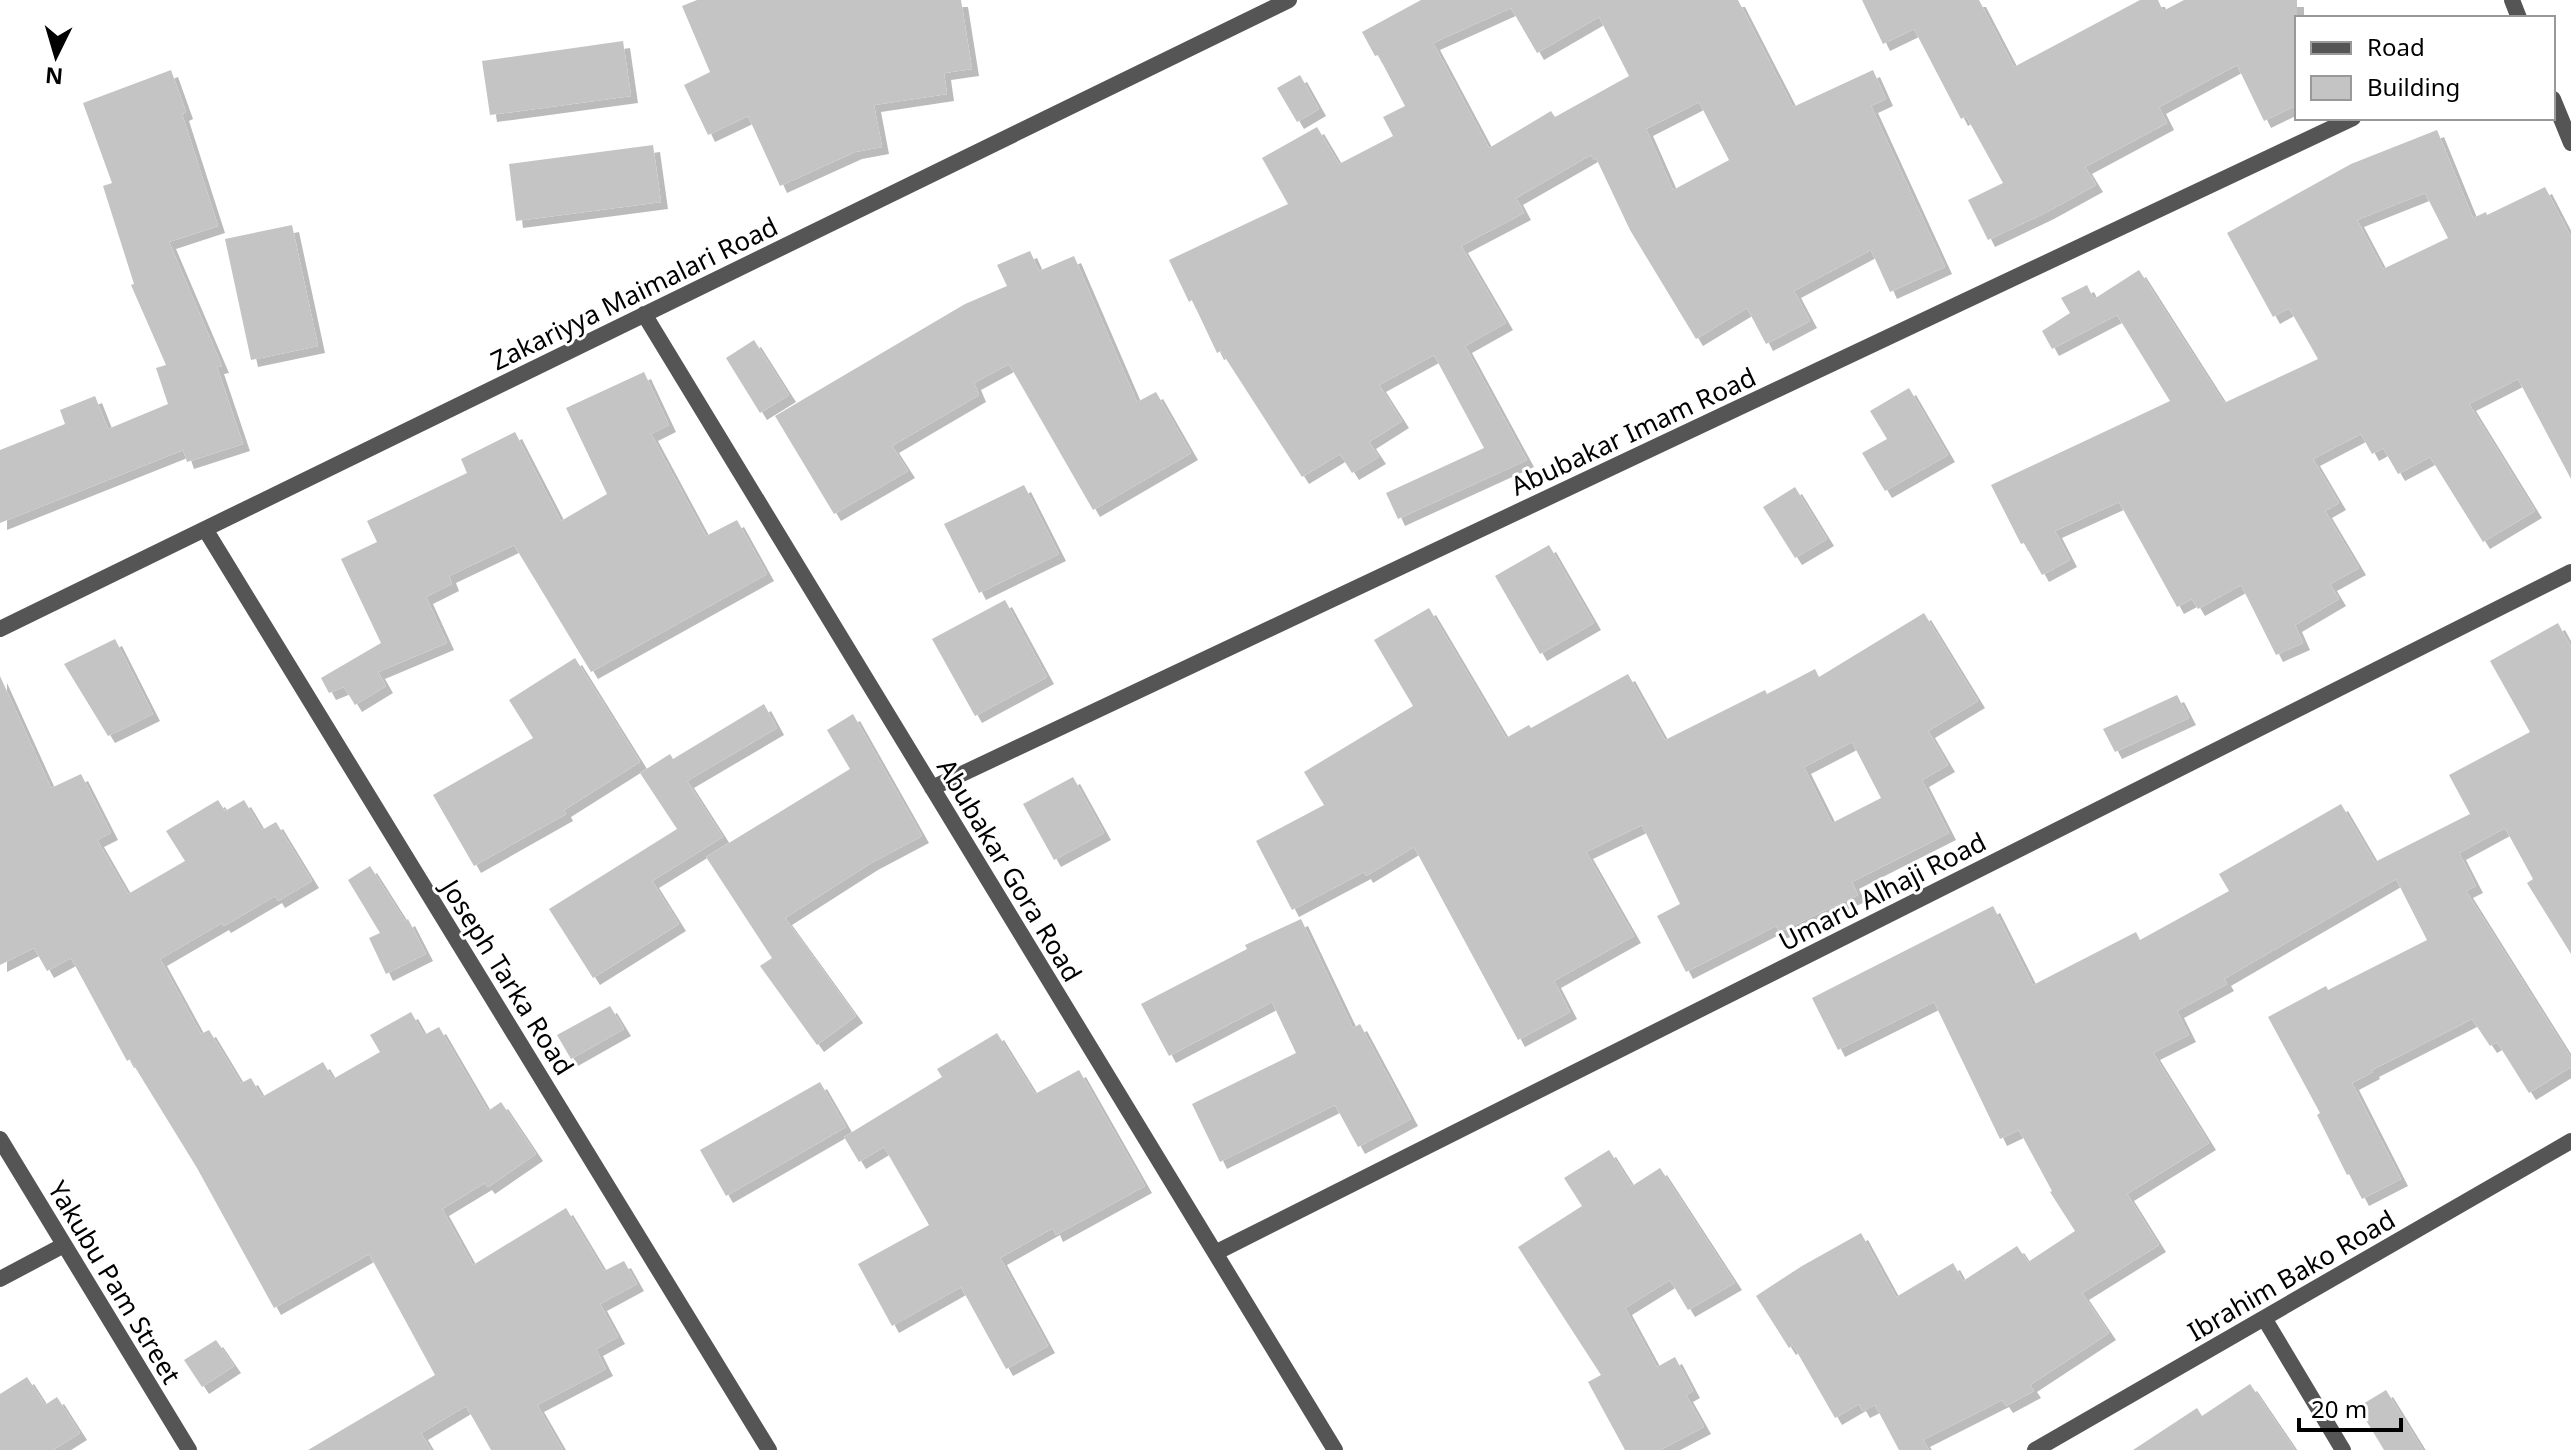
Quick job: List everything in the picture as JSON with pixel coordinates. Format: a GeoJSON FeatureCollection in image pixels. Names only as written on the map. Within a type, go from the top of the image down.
{"type":"FeatureCollection","features":[{"type":"Feature","properties":{"kind":"street","name":"Zakariyya Maimalari Road"},"geometry":{"type":"LineString","coordinates":[[0,629],[1289,0]]}},
{"type":"Feature","properties":{"kind":"street"},"geometry":{"type":"LineString","coordinates":[[2555,104],[2571,143]]}},
{"type":"Feature","properties":{"kind":"street","name":"Abubakar Imam Road"},"geometry":{"type":"LineString","coordinates":[[932,788],[2349,120]]}},
{"type":"Feature","properties":{"kind":"street","name":"Abubakar Gora Road"},"geometry":{"type":"LineString","coordinates":[[644,314],[1335,1450]]}},
{"type":"Feature","properties":{"kind":"street","name":"Joseph Tarka Road"},"geometry":{"type":"LineString","coordinates":[[205,529],[769,1450]]}},
{"type":"Feature","properties":{"kind":"street","name":"Umaru Alhaji Road"},"geometry":{"type":"LineString","coordinates":[[1215,1253],[2571,572]]}},
{"type":"Feature","properties":{"kind":"street","name":"Yakubu Pam Street"},"geometry":{"type":"LineString","coordinates":[[0,1139],[189,1450]]}},
{"type":"Feature","properties":{"kind":"street","name":"Ibrahim Bako Road"},"geometry":{"type":"LineString","coordinates":[[2035,1450],[2571,1141]]}},
{"type":"Feature","properties":{"kind":"street"},"geometry":{"type":"LineString","coordinates":[[0,1279],[64,1245]]}},
{"type":"Feature","properties":{"kind":"street"},"geometry":{"type":"LineString","coordinates":[[2264,1318],[2343,1450]]}},
{"type":"Feature","properties":{"kind":"building"},"geometry":{"type":"Polygon","coordinates":[[[697,0],[961,0],[972,69],[944,73],[947,94],[874,105],[882,147],[855,152],[780,186],[748,116],[708,135],[684,85],[710,72],[682,6],[697,0]]]}},
{"type":"Feature","properties":{"kind":"building"},"geometry":{"type":"Polygon","coordinates":[[[1421,0],[1738,0],[1793,107],[1873,70],[1886,99],[1871,106],[1945,267],[1890,292],[1871,250],[1794,291],[1810,321],[1766,344],[1747,308],[1696,339],[1630,230],[1596,158],[1594,160],[1591,155],[1516,198],[1524,213],[1461,246],[1506,323],[1465,346],[1527,460],[1398,519],[1386,493],[1484,448],[1434,355],[1379,385],[1402,421],[1369,442],[1379,457],[1352,473],[1340,454],[1302,477],[1221,351],[1217,353],[1169,260],[1288,204],[1262,158],[1317,127],[1339,164],[1393,136],[1383,117],[1405,106],[1362,32],[1421,0]],[[1511,8],[1433,43],[1489,148],[1551,111],[1555,117],[1629,76],[1599,17],[1537,53],[1511,8]],[[1699,102],[1646,129],[1673,190],[1729,160],[1699,102]]]}},
{"type":"Feature","properties":{"kind":"building"},"geometry":{"type":"Polygon","coordinates":[[[1862,0],[1979,0],[2014,67],[2140,0],[2158,0],[2163,11],[2184,0],[2297,0],[2295,106],[2264,121],[2237,65],[2159,107],[2167,123],[2085,167],[2096,185],[1988,240],[1968,200],[2003,183],[1966,116],[1961,119],[1914,29],[1883,44],[1862,0]]]}},
{"type":"Feature","properties":{"kind":"building"},"geometry":{"type":"Polygon","coordinates":[[[623,41],[631,96],[490,115],[482,61],[623,41]]]}},
{"type":"Feature","properties":{"kind":"building"},"geometry":{"type":"Polygon","coordinates":[[[171,70],[218,226],[169,242],[222,366],[217,367],[243,444],[187,462],[183,450],[0,523],[0,450],[65,424],[60,410],[95,396],[108,429],[168,404],[156,368],[166,365],[131,285],[134,284],[103,186],[112,183],[83,103],[171,70]]]}},
{"type":"Feature","properties":{"kind":"building"},"geometry":{"type":"Polygon","coordinates":[[[1300,75],[1319,109],[1297,122],[1277,88],[1300,75]]]}},
{"type":"Feature","properties":{"kind":"building"},"geometry":{"type":"Polygon","coordinates":[[[2437,130],[2473,218],[2486,212],[2487,215],[2545,187],[2571,237],[2571,479],[2518,379],[2469,404],[2535,511],[2483,542],[2430,457],[2398,474],[2383,448],[2372,454],[2361,434],[2313,459],[2339,503],[2325,511],[2359,568],[2330,584],[2339,599],[2295,625],[2303,643],[2276,655],[2241,585],[2198,609],[2192,599],[2177,607],[2119,502],[2055,531],[2070,560],[2042,575],[2024,543],[2021,544],[1991,485],[2170,401],[2117,315],[2052,349],[2042,331],[2070,313],[2061,298],[2087,285],[2094,299],[2139,270],[2224,403],[2318,359],[2289,308],[2273,317],[2227,233],[2351,164],[2437,130]],[[2425,193],[2357,220],[2383,269],[2448,238],[2425,193]]]}},
{"type":"Feature","properties":{"kind":"building"},"geometry":{"type":"Polygon","coordinates":[[[653,145],[661,202],[516,221],[509,164],[653,145]]]}},
{"type":"Feature","properties":{"kind":"building"},"geometry":{"type":"Polygon","coordinates":[[[292,225],[318,346],[251,360],[225,239],[292,225]]]}},
{"type":"Feature","properties":{"kind":"building"},"geometry":{"type":"Polygon","coordinates":[[[1030,251],[1039,271],[1074,256],[1137,402],[1156,392],[1191,453],[1093,510],[1009,364],[974,383],[979,395],[892,446],[908,471],[834,514],[775,416],[965,304],[1007,286],[997,265],[1030,251]]]}},
{"type":"Feature","properties":{"kind":"building"},"geometry":{"type":"Polygon","coordinates":[[[754,340],[789,395],[760,413],[726,358],[754,340]]]}},
{"type":"Feature","properties":{"kind":"building"},"geometry":{"type":"Polygon","coordinates":[[[644,372],[669,425],[651,434],[706,536],[737,520],[767,574],[591,672],[514,545],[449,576],[452,584],[426,597],[447,643],[378,672],[386,686],[355,705],[344,687],[329,693],[321,678],[381,643],[341,559],[377,542],[367,521],[467,473],[461,459],[515,432],[561,521],[607,494],[566,408],[644,372]]]}},
{"type":"Feature","properties":{"kind":"building"},"geometry":{"type":"Polygon","coordinates":[[[1909,388],[1948,455],[1885,491],[1862,453],[1887,439],[1870,411],[1909,388]]]}},
{"type":"Feature","properties":{"kind":"building"},"geometry":{"type":"Polygon","coordinates":[[[1024,485],[1059,554],[979,593],[944,524],[1024,485]]]}},
{"type":"Feature","properties":{"kind":"building"},"geometry":{"type":"Polygon","coordinates":[[[1795,487],[1827,539],[1795,558],[1763,507],[1795,487]]]}},
{"type":"Feature","properties":{"kind":"building"},"geometry":{"type":"Polygon","coordinates":[[[1549,545],[1594,623],[1540,654],[1495,576],[1549,545]]]}},
{"type":"Feature","properties":{"kind":"building"},"geometry":{"type":"Polygon","coordinates":[[[1005,600],[1047,677],[975,716],[932,639],[1005,600]]]}},
{"type":"Feature","properties":{"kind":"building"},"geometry":{"type":"Polygon","coordinates":[[[1429,608],[1506,738],[1529,725],[1531,728],[1628,674],[1665,740],[1765,690],[1767,694],[1815,669],[1819,677],[1924,613],[1978,701],[1928,731],[1948,765],[1922,780],[1949,833],[1852,882],[1858,895],[1779,932],[1776,926],[1686,972],[1657,916],[1680,904],[1642,825],[1586,852],[1634,936],[1554,981],[1570,1012],[1518,1040],[1414,847],[1366,876],[1364,872],[1292,910],[1256,841],[1324,805],[1304,772],[1413,706],[1374,640],[1429,608]],[[1852,742],[1804,767],[1832,823],[1881,798],[1852,742]]]}},
{"type":"Feature","properties":{"kind":"building"},"geometry":{"type":"Polygon","coordinates":[[[2558,623],[2571,647],[2571,954],[2527,883],[2533,879],[2505,828],[2459,853],[2476,886],[2466,891],[2571,1058],[2571,1067],[2529,1093],[2497,1042],[2490,1046],[2472,1019],[2372,1070],[2352,1083],[2401,1179],[2362,1199],[2268,1017],[2326,986],[2328,990],[2427,940],[2396,879],[2224,979],[2227,984],[2177,1011],[2189,1035],[2153,1053],[2209,1143],[2127,1194],[2159,1245],[2082,1293],[2109,1333],[2030,1385],[2034,1391],[2006,1406],[2002,1400],[1923,1440],[1929,1450],[1899,1450],[1875,1405],[1863,1411],[1859,1404],[1835,1418],[1793,1345],[1789,1348],[1756,1296],[1861,1233],[1896,1297],[1953,1263],[1963,1281],[2017,1246],[2028,1262],[2075,1231],[2050,1192],[2019,1130],[2000,1139],[1934,1002],[1838,1050],[1812,998],[1993,906],[2033,985],[2136,932],[2140,940],[2229,891],[2219,874],[2341,804],[2375,862],[2470,814],[2449,775],[2530,732],[2490,661],[2558,623]]]}},
{"type":"Feature","properties":{"kind":"building"},"geometry":{"type":"Polygon","coordinates":[[[115,639],[153,714],[108,736],[64,664],[115,639]]]}},
{"type":"Feature","properties":{"kind":"building"},"geometry":{"type":"Polygon","coordinates":[[[575,658],[640,762],[564,810],[566,814],[474,866],[433,795],[533,738],[509,700],[575,658]]]}},
{"type":"Feature","properties":{"kind":"building"},"geometry":{"type":"Polygon","coordinates":[[[0,676],[51,788],[81,774],[111,833],[97,840],[128,894],[185,861],[166,831],[218,800],[225,811],[244,800],[262,830],[276,822],[312,881],[278,901],[275,896],[224,926],[222,923],[160,959],[201,1034],[209,1030],[241,1083],[251,1078],[262,1097],[323,1062],[333,1079],[380,1052],[370,1035],[411,1012],[424,1035],[439,1027],[488,1111],[501,1102],[536,1154],[488,1187],[485,1183],[442,1209],[473,1265],[566,1208],[604,1271],[624,1261],[637,1284],[600,1304],[618,1337],[596,1349],[606,1369],[537,1405],[563,1450],[491,1450],[466,1406],[421,1433],[431,1450],[308,1450],[435,1375],[369,1254],[274,1308],[197,1168],[130,1059],[127,1061],[71,958],[47,971],[34,948],[0,965],[0,676]]]}},
{"type":"Feature","properties":{"kind":"building"},"geometry":{"type":"Polygon","coordinates":[[[2177,695],[2189,718],[2115,752],[2103,729],[2177,695]]]}},
{"type":"Feature","properties":{"kind":"building"},"geometry":{"type":"Polygon","coordinates":[[[764,704],[777,728],[687,781],[723,837],[652,881],[679,924],[593,978],[549,909],[677,829],[640,773],[670,754],[673,759],[764,704]]]}},
{"type":"Feature","properties":{"kind":"building"},"geometry":{"type":"Polygon","coordinates":[[[853,714],[922,836],[871,863],[785,918],[856,1016],[817,1045],[760,966],[772,958],[706,857],[850,769],[827,730],[853,714]]]}},
{"type":"Feature","properties":{"kind":"building"},"geometry":{"type":"Polygon","coordinates":[[[1073,777],[1104,833],[1054,860],[1023,804],[1073,777]]]}},
{"type":"Feature","properties":{"kind":"building"},"geometry":{"type":"Polygon","coordinates":[[[370,866],[405,921],[408,919],[426,954],[386,974],[369,938],[380,933],[348,880],[370,866]]]}},
{"type":"Feature","properties":{"kind":"building"},"geometry":{"type":"Polygon","coordinates":[[[1301,919],[1353,1028],[1360,1024],[1411,1119],[1358,1147],[1335,1105],[1220,1162],[1192,1104],[1296,1053],[1272,1002],[1169,1056],[1141,1004],[1247,949],[1245,945],[1301,919]]]}},
{"type":"Feature","properties":{"kind":"building"},"geometry":{"type":"Polygon","coordinates":[[[610,1006],[624,1029],[571,1059],[557,1035],[610,1006]]]}},
{"type":"Feature","properties":{"kind":"building"},"geometry":{"type":"Polygon","coordinates":[[[997,1033],[1035,1094],[1079,1070],[1145,1186],[1056,1235],[1053,1228],[1000,1258],[1048,1346],[1006,1369],[961,1287],[892,1326],[858,1264],[929,1225],[884,1147],[859,1162],[844,1137],[942,1077],[937,1069],[997,1033]]]}},
{"type":"Feature","properties":{"kind":"building"},"geometry":{"type":"Polygon","coordinates":[[[820,1082],[846,1127],[726,1196],[700,1150],[820,1082]]]}},
{"type":"Feature","properties":{"kind":"building"},"geometry":{"type":"Polygon","coordinates":[[[1609,1150],[1632,1186],[1660,1168],[1735,1283],[1688,1310],[1670,1280],[1625,1308],[1657,1367],[1675,1357],[1693,1391],[1686,1395],[1704,1427],[1660,1450],[1625,1450],[1588,1382],[1601,1375],[1518,1247],[1582,1206],[1564,1178],[1609,1150]]]}},
{"type":"Feature","properties":{"kind":"building"},"geometry":{"type":"Polygon","coordinates":[[[216,1340],[234,1366],[202,1387],[184,1360],[216,1340]]]}},
{"type":"Feature","properties":{"kind":"building"},"geometry":{"type":"Polygon","coordinates":[[[27,1377],[45,1405],[57,1397],[80,1433],[53,1450],[0,1450],[0,1394],[27,1377]]]}},
{"type":"Feature","properties":{"kind":"building"},"geometry":{"type":"Polygon","coordinates":[[[2250,1384],[2295,1450],[2133,1450],[2197,1408],[2202,1416],[2250,1384]]]}},
{"type":"Feature","properties":{"kind":"building"},"geometry":{"type":"Polygon","coordinates":[[[2386,1390],[2423,1450],[2384,1450],[2358,1407],[2386,1390]]]}}]}
